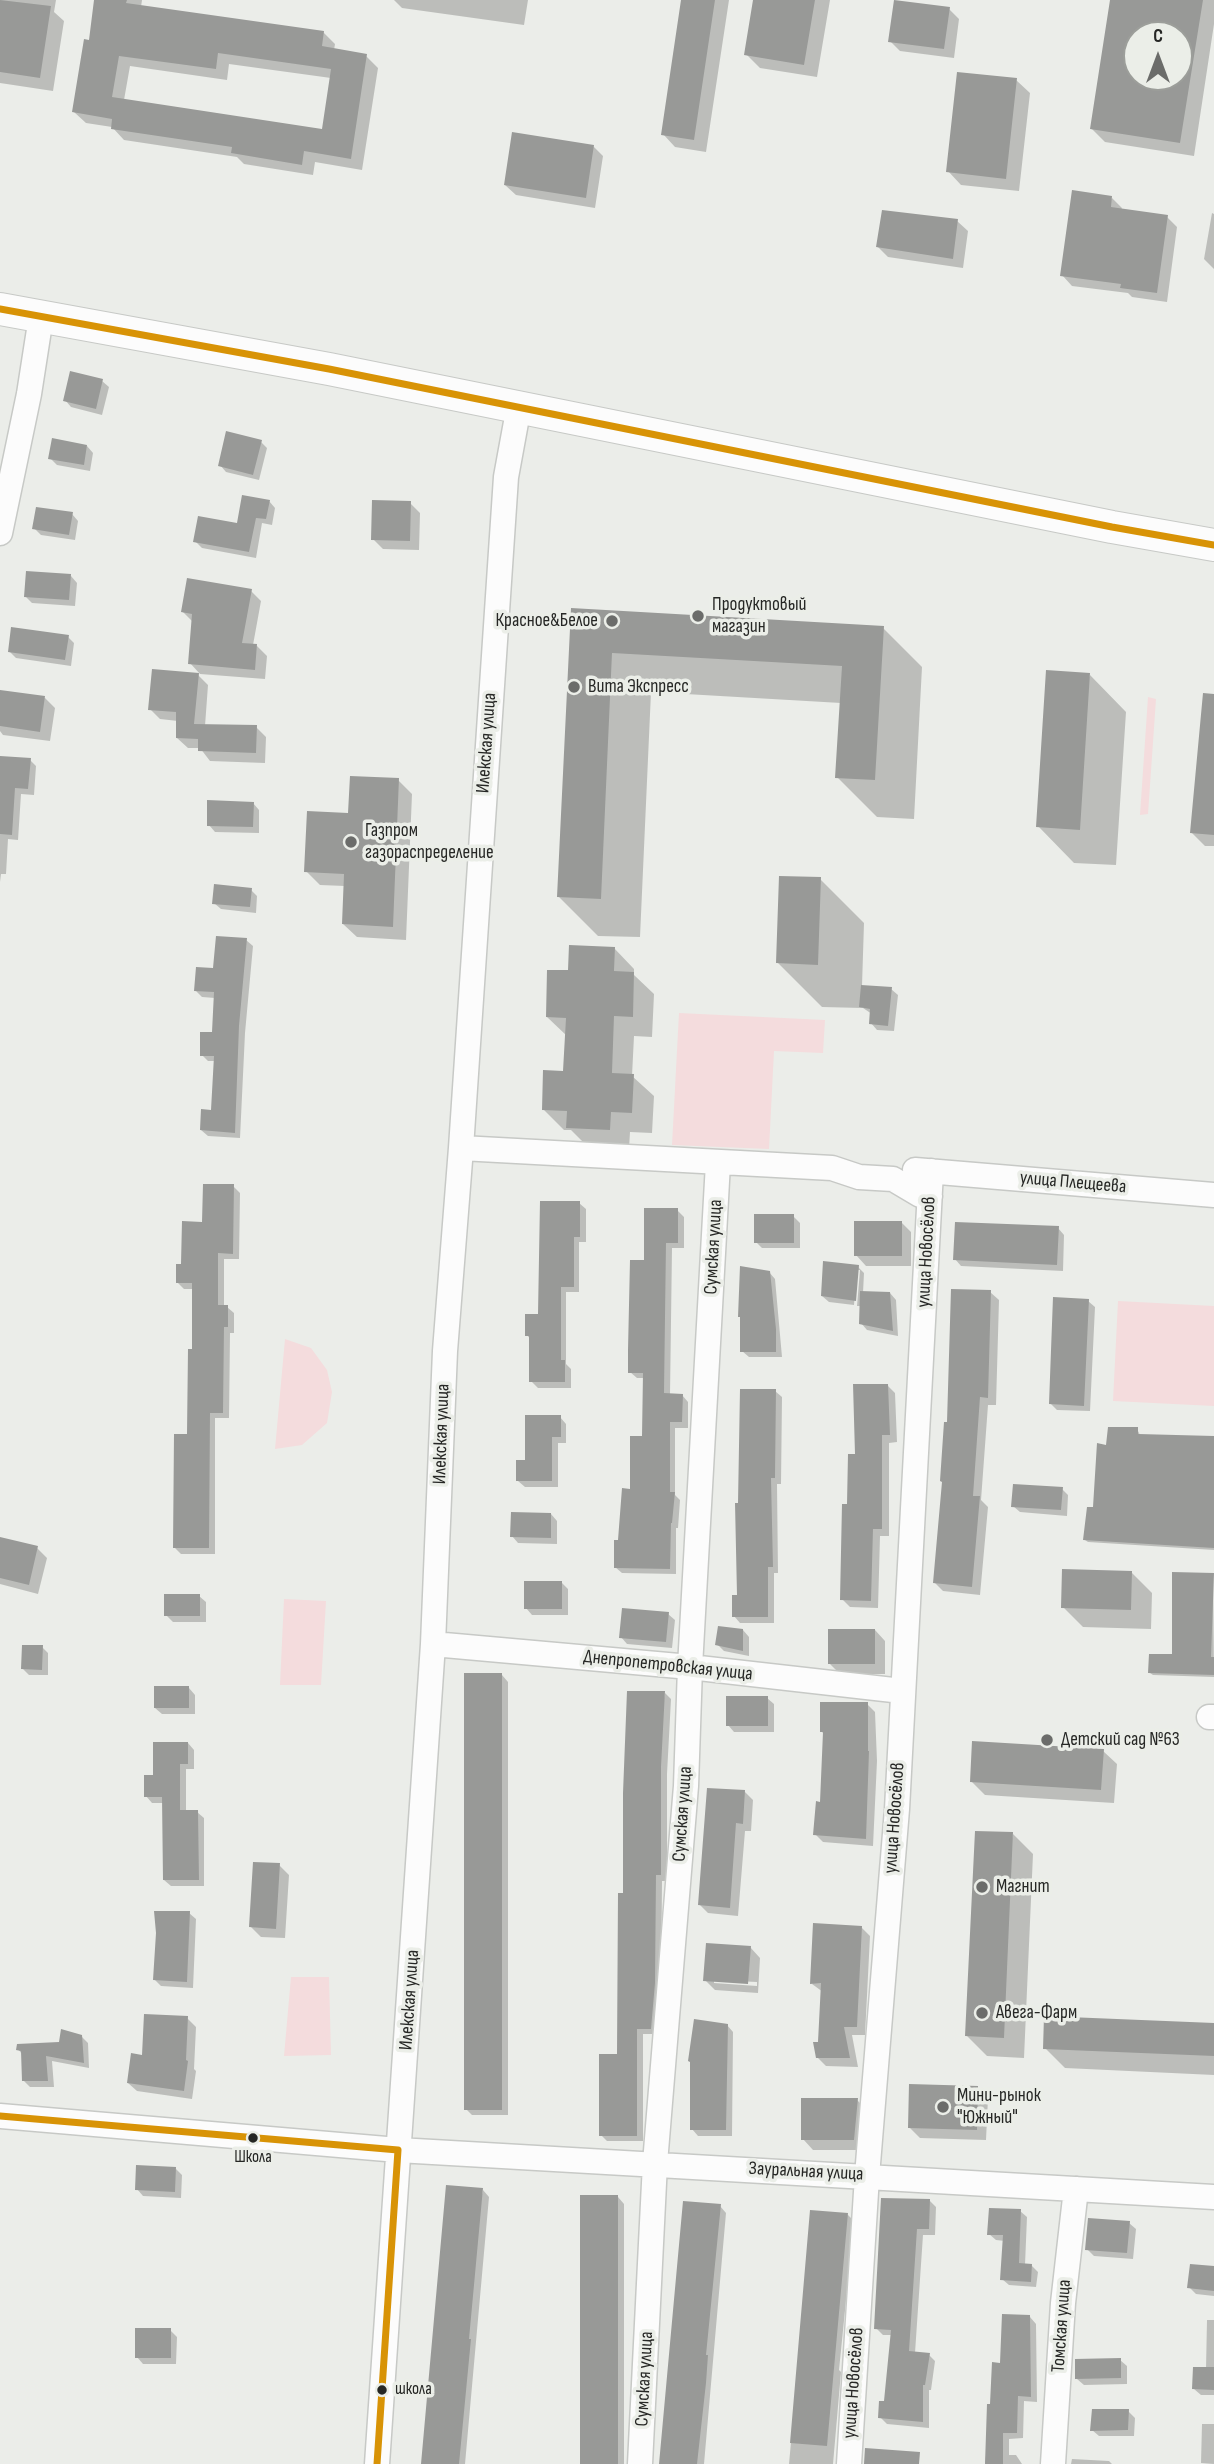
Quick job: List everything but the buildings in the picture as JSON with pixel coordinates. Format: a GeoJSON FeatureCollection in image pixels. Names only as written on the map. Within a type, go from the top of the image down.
{"type":"FeatureCollection","features":[{"type":"Feature","properties":{"kind":"main road"},"geometry":{"type":"LineString","coordinates":[[0,309],[519,406],[1214,545]]}},
{"type":"Feature","properties":{"kind":"street"},"geometry":{"type":"LineString","coordinates":[[0,533],[29,394],[41,317]]}},
{"type":"Feature","properties":{"kind":"street","name":"Илекская улица"},"geometry":{"type":"LineString","coordinates":[[377,2464],[433,1644],[445,1351],[505,490],[519,406]]}},
{"type":"Feature","properties":{"kind":"street"},"geometry":{"type":"LineString","coordinates":[[461,1148],[832,1168],[859,1177],[893,1179],[920,1195],[930,1196]]}},
{"type":"Feature","properties":{"kind":"street","name":"Сумская улица"},"geometry":{"type":"LineString","coordinates":[[640,2464],[655,2163],[686,1786],[690,1667],[718,1163]]}},
{"type":"Feature","properties":{"kind":"street","name":"улица Плещеева"},"geometry":{"type":"LineString","coordinates":[[893,1179],[912,1170],[1214,1195]]}},
{"type":"Feature","properties":{"kind":"street","name":"улица Новосёлов"},"geometry":{"type":"LineString","coordinates":[[849,2464],[867,2176],[897,1809],[931,1171]]}},
{"type":"Feature","properties":{"kind":"street","name":"Днепропетровская улица"},"geometry":{"type":"LineString","coordinates":[[433,1644],[690,1667],[902,1691]]}},
{"type":"Feature","properties":{"kind":"street","name":"Зауральная улица"},"geometry":{"type":"LineString","coordinates":[[0,2116],[398,2150],[1214,2197]]}},
{"type":"Feature","properties":{"kind":"street","name":"Томская улица"},"geometry":{"type":"LineString","coordinates":[[1053,2464],[1063,2303],[1076,2189]]}},
{"type":"Feature","properties":{"kind":"shaded area"},"geometry":{"type":"Polygon","coordinates":[[[1148,697],[1156,699],[1148,814],[1140,815],[1148,697]]]}},
{"type":"Feature","properties":{"kind":"shaded area"},"geometry":{"type":"Polygon","coordinates":[[[679,1013],[825,1020],[823,1053],[774,1051],[769,1149],[672,1145],[679,1013]]]}},
{"type":"Feature","properties":{"kind":"shaded area"},"geometry":{"type":"Polygon","coordinates":[[[1118,1301],[1214,1306],[1214,1406],[1113,1401],[1118,1301]]]}},
{"type":"Feature","properties":{"kind":"shaded area"},"geometry":{"type":"Polygon","coordinates":[[[285,1339],[311,1348],[327,1370],[332,1392],[327,1423],[302,1445],[275,1449],[285,1339]]]}},
{"type":"Feature","properties":{"kind":"shaded area"},"geometry":{"type":"Polygon","coordinates":[[[284,1599],[326,1601],[321,1685],[280,1685],[284,1599]]]}},
{"type":"Feature","properties":{"kind":"shaded area"},"geometry":{"type":"Polygon","coordinates":[[[291,1977],[329,1977],[331,2055],[284,2056],[291,1977]]]}},
{"type":"Feature","properties":{"kind":"transit line"},"geometry":{"type":"LineString","coordinates":[[0,309],[329,369],[1112,527],[1214,545]]}},
{"type":"Feature","properties":{"kind":"transit line"},"geometry":{"type":"LineString","coordinates":[[0,2116],[398,2150],[377,2464]]}},
{"type":"Feature","properties":{"kind":"place","name":"Продуктовый магазин"},"geometry":{"type":"Point","coordinates":[698,616]}},
{"type":"Feature","properties":{"kind":"place","name":"Красное&Белое"},"geometry":{"type":"Point","coordinates":[612,621]}},
{"type":"Feature","properties":{"kind":"place","name":"Вита Экспресс"},"geometry":{"type":"Point","coordinates":[574,687]}},
{"type":"Feature","properties":{"kind":"place","name":"Газпром газораспределение"},"geometry":{"type":"Point","coordinates":[351,842]}},
{"type":"Feature","properties":{"kind":"place","name":"Детский сад №63"},"geometry":{"type":"Point","coordinates":[1047,1740]}},
{"type":"Feature","properties":{"kind":"place","name":"Магнит"},"geometry":{"type":"Point","coordinates":[982,1887]}},
{"type":"Feature","properties":{"kind":"place","name":"Авега-Фарм"},"geometry":{"type":"Point","coordinates":[982,2013]}},
{"type":"Feature","properties":{"kind":"place","name":"Мини-рынок \"Южный\""},"geometry":{"type":"Point","coordinates":[943,2107]}},
{"type":"Feature","properties":{"kind":"place","name":"Школа"},"geometry":{"type":"Point","coordinates":[253,2138]}},
{"type":"Feature","properties":{"kind":"place","name":"школа"},"geometry":{"type":"Point","coordinates":[382,2390]}}]}
